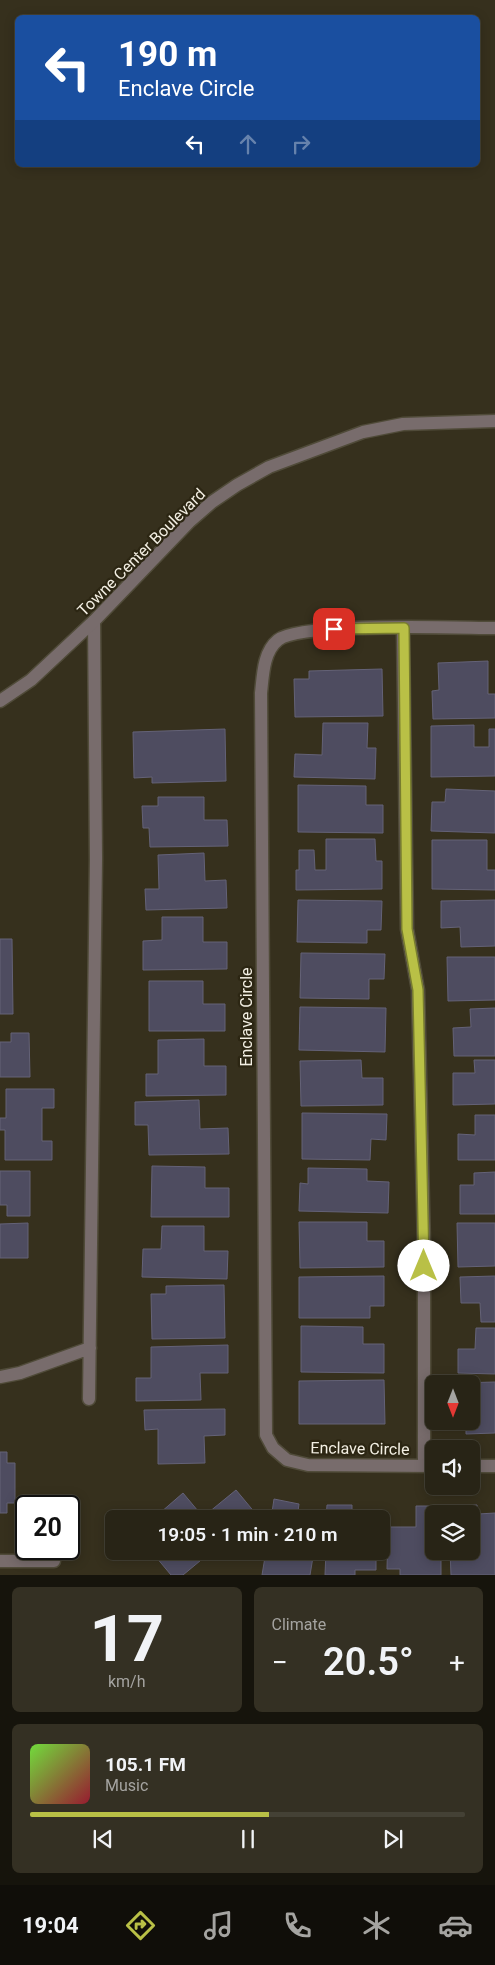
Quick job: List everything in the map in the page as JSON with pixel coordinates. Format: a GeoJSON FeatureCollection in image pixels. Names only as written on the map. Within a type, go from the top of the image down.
{"type":"FeatureCollection","features":[{"type":"Feature","properties":{"kind":"street","name":"Towne Center Boulevard"},"geometry":{"type":"LineString","coordinates":[[0,701],[31,680],[94,621],[189,522],[212,502],[237,485],[269,467],[363,432],[403,424],[495,420]]}},
{"type":"Feature","properties":{"kind":"street"},"geometry":{"type":"LineString","coordinates":[[89,1399],[96,860],[94,621]]}},
{"type":"Feature","properties":{"kind":"street"},"geometry":{"type":"LineString","coordinates":[[404,628],[407,929],[418,990],[428,1440]]}},
{"type":"Feature","properties":{"kind":"street","name":"Enclave Circle"},"geometry":{"type":"LineString","coordinates":[[425,1466],[308,1466],[287,1460],[273,1448],[266,1435],[261,693],[264,668],[268,656],[278,640],[287,635],[334,629],[495,628]]}},
{"type":"Feature","properties":{"kind":"street"},"geometry":{"type":"LineString","coordinates":[[0,1377],[20,1373],[90,1348]]}},
{"type":"Feature","properties":{"kind":"street"},"geometry":{"type":"LineString","coordinates":[[480,1466],[495,1466]]}},
{"type":"Feature","properties":{"kind":"street"},"geometry":{"type":"LineString","coordinates":[[0,1561],[54,1561]]}},
{"type":"Feature","properties":{"kind":"building"},"geometry":{"type":"Polygon","coordinates":[[[488,661],[488,694],[495,694],[495,718],[433,719],[432,691],[439,690],[438,663],[488,661]]]}},
{"type":"Feature","properties":{"kind":"building"},"geometry":{"type":"Polygon","coordinates":[[[382,669],[383,716],[295,717],[294,679],[309,679],[309,671],[382,669]]]}},
{"type":"Feature","properties":{"kind":"building"},"geometry":{"type":"Polygon","coordinates":[[[323,723],[368,723],[367,748],[376,748],[375,779],[294,777],[295,754],[322,755],[323,723]]]}},
{"type":"Feature","properties":{"kind":"building"},"geometry":{"type":"Polygon","coordinates":[[[474,725],[474,747],[489,747],[489,729],[495,729],[495,776],[431,777],[431,726],[474,725]]]}},
{"type":"Feature","properties":{"kind":"building"},"geometry":{"type":"Polygon","coordinates":[[[225,729],[226,781],[152,783],[152,777],[134,778],[133,732],[225,729]]]}},
{"type":"Feature","properties":{"kind":"building"},"geometry":{"type":"Polygon","coordinates":[[[298,785],[366,786],[366,805],[383,805],[383,833],[298,832],[298,785]]]}},
{"type":"Feature","properties":{"kind":"building"},"geometry":{"type":"Polygon","coordinates":[[[446,789],[495,791],[495,833],[431,831],[432,802],[445,802],[446,789]]]}},
{"type":"Feature","properties":{"kind":"building"},"geometry":{"type":"Polygon","coordinates":[[[158,797],[204,797],[204,820],[227,820],[228,846],[150,847],[149,828],[143,828],[142,806],[158,806],[158,797]]]}},
{"type":"Feature","properties":{"kind":"building"},"geometry":{"type":"Polygon","coordinates":[[[326,839],[375,839],[376,861],[382,861],[382,889],[296,890],[299,850],[314,850],[315,870],[326,870],[326,839]]]}},
{"type":"Feature","properties":{"kind":"building"},"geometry":{"type":"Polygon","coordinates":[[[432,840],[487,840],[487,870],[495,870],[495,890],[432,889],[432,840]]]}},
{"type":"Feature","properties":{"kind":"building"},"geometry":{"type":"Polygon","coordinates":[[[204,853],[205,881],[226,880],[227,908],[146,910],[145,889],[159,889],[158,855],[204,853]]]}},
{"type":"Feature","properties":{"kind":"building"},"geometry":{"type":"Polygon","coordinates":[[[298,900],[382,901],[381,930],[367,930],[367,943],[297,942],[298,900]]]}},
{"type":"Feature","properties":{"kind":"building"},"geometry":{"type":"Polygon","coordinates":[[[495,900],[495,946],[461,947],[460,927],[441,928],[441,901],[495,900]]]}},
{"type":"Feature","properties":{"kind":"building"},"geometry":{"type":"Polygon","coordinates":[[[162,917],[203,917],[203,942],[227,942],[227,969],[143,970],[143,941],[162,940],[162,917]]]}},
{"type":"Feature","properties":{"kind":"building"},"geometry":{"type":"Polygon","coordinates":[[[0,939],[12,939],[13,1014],[0,1014],[0,939]]]}},
{"type":"Feature","properties":{"kind":"building"},"geometry":{"type":"Polygon","coordinates":[[[301,953],[385,954],[384,979],[369,979],[369,999],[300,998],[301,953]]]}},
{"type":"Feature","properties":{"kind":"building"},"geometry":{"type":"Polygon","coordinates":[[[447,957],[495,957],[495,1000],[448,1001],[447,957]]]}},
{"type":"Feature","properties":{"kind":"building"},"geometry":{"type":"Polygon","coordinates":[[[149,981],[203,981],[203,1004],[225,1004],[225,1031],[149,1031],[149,981]]]}},
{"type":"Feature","properties":{"kind":"building"},"geometry":{"type":"Polygon","coordinates":[[[300,1007],[386,1008],[385,1052],[299,1050],[300,1007]]]}},
{"type":"Feature","properties":{"kind":"building"},"geometry":{"type":"Polygon","coordinates":[[[495,1008],[495,1056],[454,1056],[453,1028],[471,1027],[470,1009],[495,1008]]]}},
{"type":"Feature","properties":{"kind":"building"},"geometry":{"type":"Polygon","coordinates":[[[11,1033],[29,1033],[30,1077],[0,1077],[0,1042],[11,1042],[11,1033]]]}},
{"type":"Feature","properties":{"kind":"building"},"geometry":{"type":"Polygon","coordinates":[[[204,1039],[204,1066],[226,1066],[226,1095],[146,1096],[146,1074],[158,1074],[158,1040],[204,1039]]]}},
{"type":"Feature","properties":{"kind":"building"},"geometry":{"type":"Polygon","coordinates":[[[361,1060],[362,1078],[383,1078],[383,1105],[301,1106],[300,1061],[361,1060]]]}},
{"type":"Feature","properties":{"kind":"building"},"geometry":{"type":"Polygon","coordinates":[[[474,1060],[495,1060],[495,1104],[453,1105],[453,1073],[475,1073],[474,1060]]]}},
{"type":"Feature","properties":{"kind":"building"},"geometry":{"type":"Polygon","coordinates":[[[6,1089],[54,1089],[54,1108],[42,1108],[42,1141],[52,1141],[52,1160],[5,1160],[5,1130],[0,1130],[0,1118],[6,1118],[6,1089]]]}},
{"type":"Feature","properties":{"kind":"building"},"geometry":{"type":"Polygon","coordinates":[[[199,1100],[200,1129],[228,1128],[229,1154],[149,1155],[148,1125],[135,1125],[135,1102],[199,1100]]]}},
{"type":"Feature","properties":{"kind":"building"},"geometry":{"type":"Polygon","coordinates":[[[302,1113],[387,1114],[386,1140],[371,1139],[370,1160],[302,1159],[302,1113]]]}},
{"type":"Feature","properties":{"kind":"building"},"geometry":{"type":"Polygon","coordinates":[[[475,1115],[495,1115],[495,1160],[458,1160],[458,1134],[475,1135],[475,1115]]]}},
{"type":"Feature","properties":{"kind":"building"},"geometry":{"type":"Polygon","coordinates":[[[152,1166],[205,1167],[205,1188],[229,1188],[229,1217],[151,1217],[152,1166]]]}},
{"type":"Feature","properties":{"kind":"building"},"geometry":{"type":"Polygon","coordinates":[[[308,1168],[367,1169],[367,1181],[389,1182],[388,1213],[299,1211],[300,1183],[308,1184],[308,1168]]]}},
{"type":"Feature","properties":{"kind":"building"},"geometry":{"type":"Polygon","coordinates":[[[0,1171],[30,1171],[30,1216],[7,1216],[7,1205],[0,1205],[0,1171]]]}},
{"type":"Feature","properties":{"kind":"building"},"geometry":{"type":"Polygon","coordinates":[[[495,1172],[495,1214],[460,1214],[460,1185],[474,1185],[474,1173],[495,1172]]]}},
{"type":"Feature","properties":{"kind":"building"},"geometry":{"type":"Polygon","coordinates":[[[299,1222],[367,1222],[367,1241],[384,1241],[384,1267],[300,1268],[299,1222]]]}},
{"type":"Feature","properties":{"kind":"building"},"geometry":{"type":"Polygon","coordinates":[[[28,1223],[28,1258],[0,1258],[0,1224],[28,1223]]]}},
{"type":"Feature","properties":{"kind":"building"},"geometry":{"type":"Polygon","coordinates":[[[457,1223],[495,1223],[495,1266],[458,1267],[457,1223]]]}},
{"type":"Feature","properties":{"kind":"building"},"geometry":{"type":"Polygon","coordinates":[[[162,1226],[204,1226],[204,1251],[228,1251],[227,1279],[142,1277],[143,1249],[161,1249],[162,1226]]]}},
{"type":"Feature","properties":{"kind":"building"},"geometry":{"type":"Polygon","coordinates":[[[384,1276],[384,1306],[370,1306],[370,1318],[299,1318],[299,1277],[384,1276]]]}},
{"type":"Feature","properties":{"kind":"building"},"geometry":{"type":"Polygon","coordinates":[[[495,1276],[495,1322],[481,1322],[480,1303],[461,1303],[460,1277],[495,1276]]]}},
{"type":"Feature","properties":{"kind":"building"},"geometry":{"type":"Polygon","coordinates":[[[224,1285],[225,1338],[152,1339],[151,1294],[166,1294],[166,1286],[224,1285]]]}},
{"type":"Feature","properties":{"kind":"building"},"geometry":{"type":"Polygon","coordinates":[[[301,1326],[363,1327],[363,1344],[384,1344],[384,1373],[301,1372],[301,1326]]]}},
{"type":"Feature","properties":{"kind":"building"},"geometry":{"type":"Polygon","coordinates":[[[476,1328],[495,1328],[495,1374],[458,1373],[458,1349],[475,1349],[476,1328]]]}},
{"type":"Feature","properties":{"kind":"building"},"geometry":{"type":"Polygon","coordinates":[[[228,1345],[228,1373],[200,1373],[201,1400],[136,1401],[136,1378],[151,1378],[151,1347],[228,1345]]]}},
{"type":"Feature","properties":{"kind":"building"},"geometry":{"type":"Polygon","coordinates":[[[384,1380],[385,1424],[299,1424],[299,1381],[384,1380]]]}},
{"type":"Feature","properties":{"kind":"building"},"geometry":{"type":"Polygon","coordinates":[[[480,1382],[495,1382],[495,1433],[466,1434],[466,1430],[480,1430],[480,1382]]]}},
{"type":"Feature","properties":{"kind":"building"},"geometry":{"type":"Polygon","coordinates":[[[225,1409],[225,1435],[204,1436],[205,1463],[158,1464],[158,1429],[145,1430],[144,1410],[225,1409]]]}},
{"type":"Feature","properties":{"kind":"building"},"geometry":{"type":"Polygon","coordinates":[[[0,1452],[7,1452],[7,1463],[15,1463],[15,1503],[7,1503],[7,1513],[0,1513],[0,1452]]]}},
{"type":"Feature","properties":{"kind":"building"},"geometry":{"type":"Polygon","coordinates":[[[236,1490],[253,1510],[212,1510],[236,1490]]]}},
{"type":"Feature","properties":{"kind":"building"},"geometry":{"type":"Polygon","coordinates":[[[183,1493],[197,1510],[163,1510],[183,1493]]]}},
{"type":"Feature","properties":{"kind":"building"},"geometry":{"type":"Polygon","coordinates":[[[274,1499],[299,1504],[298,1510],[272,1510],[274,1499]]]}},
{"type":"Feature","properties":{"kind":"building"},"geometry":{"type":"Polygon","coordinates":[[[327,1505],[352,1505],[352,1510],[327,1510],[327,1505]]]}},
{"type":"Feature","properties":{"kind":"building"},"geometry":{"type":"Polygon","coordinates":[[[416,1506],[425,1506],[425,1560],[441,1560],[441,1575],[400,1575],[400,1569],[387,1569],[387,1560],[390,1560],[390,1527],[416,1527],[416,1506]]]}},
{"type":"Feature","properties":{"kind":"building"},"geometry":{"type":"Polygon","coordinates":[[[495,1513],[495,1575],[451,1575],[450,1560],[480,1560],[480,1514],[495,1513]]]}},
{"type":"Feature","properties":{"kind":"building"},"geometry":{"type":"Polygon","coordinates":[[[158,1560],[201,1560],[183,1575],[171,1575],[158,1560]]]}},
{"type":"Feature","properties":{"kind":"building"},"geometry":{"type":"Polygon","coordinates":[[[264,1560],[312,1560],[310,1575],[262,1575],[264,1560]]]}},
{"type":"Feature","properties":{"kind":"building"},"geometry":{"type":"Polygon","coordinates":[[[326,1560],[376,1560],[376,1570],[355,1570],[355,1575],[325,1575],[326,1560]]]}},
{"type":"Feature","properties":{"kind":"route"},"geometry":{"type":"LineString","coordinates":[[334,629],[404,628],[407,929],[418,990],[424,1266]]}}]}
